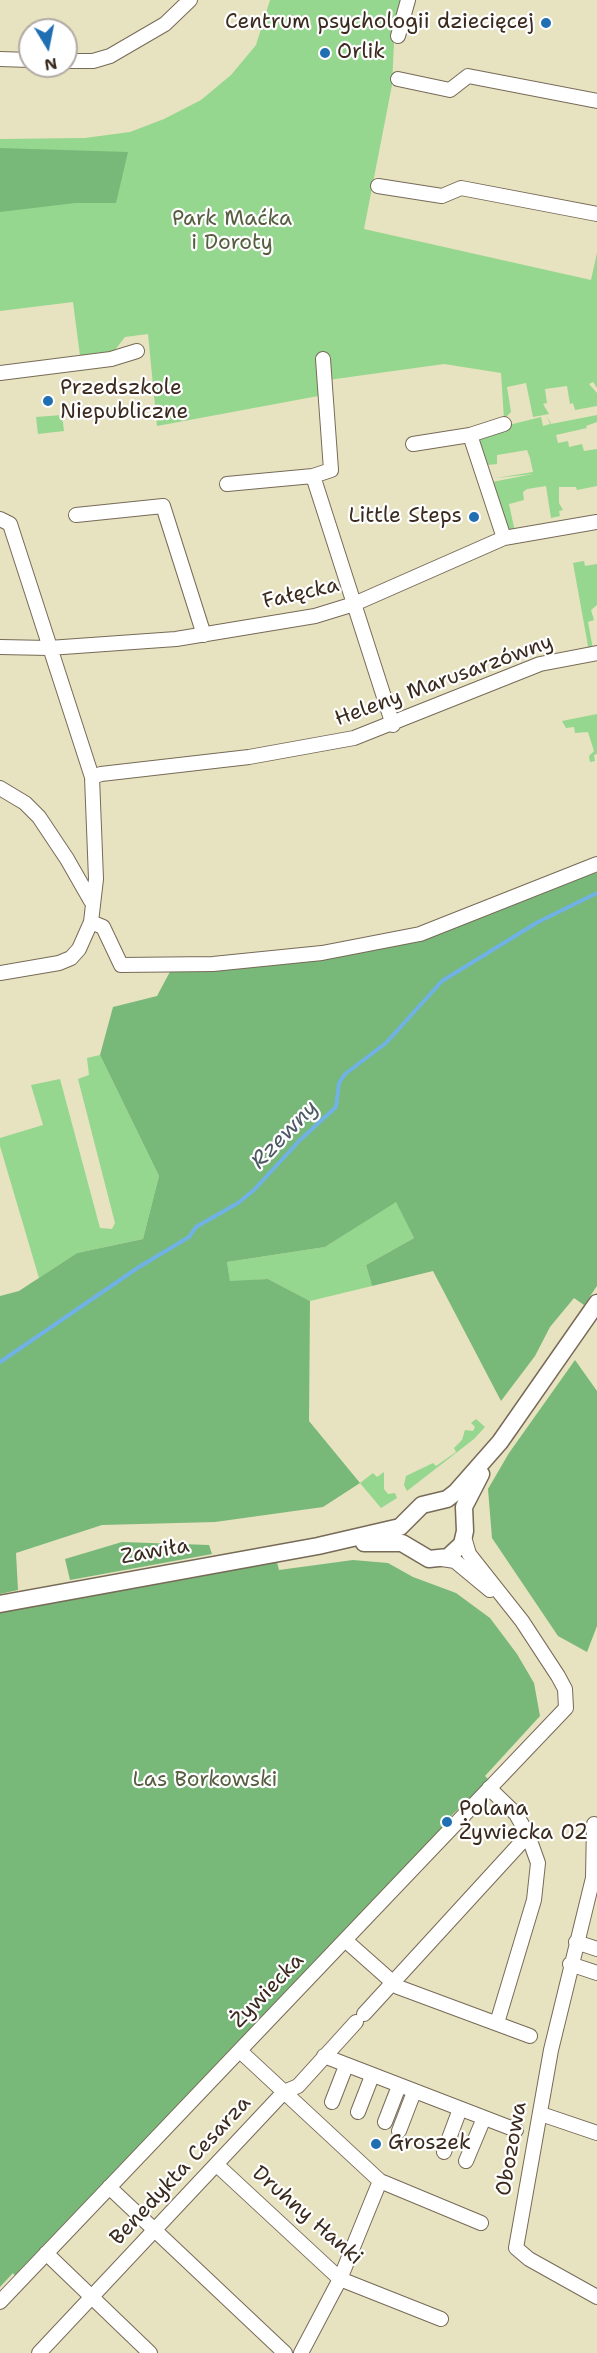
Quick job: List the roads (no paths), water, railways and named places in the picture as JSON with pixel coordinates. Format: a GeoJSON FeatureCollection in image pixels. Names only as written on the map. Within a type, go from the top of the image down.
{"type":"FeatureCollection","features":[{"type":"Feature","properties":{"kind":"street"},"geometry":{"type":"LineString","coordinates":[[78,60],[93,61],[110,56],[165,24],[190,0]]}},
{"type":"Feature","properties":{"kind":"street"},"geometry":{"type":"LineString","coordinates":[[398,36],[408,0]]}},
{"type":"Feature","properties":{"kind":"street"},"geometry":{"type":"LineString","coordinates":[[0,59],[18,60]]}},
{"type":"Feature","properties":{"kind":"street"},"geometry":{"type":"LineString","coordinates":[[398,79],[450,90],[468,76],[597,101]]}},
{"type":"Feature","properties":{"kind":"street"},"geometry":{"type":"LineString","coordinates":[[378,186],[442,196],[461,188],[597,214]]}},
{"type":"Feature","properties":{"kind":"street"},"geometry":{"type":"LineString","coordinates":[[0,373],[111,358],[137,351]]}},
{"type":"Feature","properties":{"kind":"street"},"geometry":{"type":"LineString","coordinates":[[227,484],[312,476],[331,470],[323,359]]}},
{"type":"Feature","properties":{"kind":"street"},"geometry":{"type":"LineString","coordinates":[[413,444],[470,435],[504,424]]}},
{"type":"Feature","properties":{"kind":"street"},"geometry":{"type":"LineString","coordinates":[[470,435],[504,538]]}},
{"type":"Feature","properties":{"kind":"street"},"geometry":{"type":"LineString","coordinates":[[312,476],[393,725]]}},
{"type":"Feature","properties":{"kind":"street"},"geometry":{"type":"LineString","coordinates":[[76,515],[163,506],[204,635]]}},
{"type":"Feature","properties":{"kind":"street"},"geometry":{"type":"LineString","coordinates":[[0,519],[10,524],[92,777],[96,879],[91,901],[91,922],[79,950],[71,958],[59,963],[0,973]]}},
{"type":"Feature","properties":{"kind":"street","name":"Fałęcka"},"geometry":{"type":"LineString","coordinates":[[0,647],[49,648],[204,635],[315,616],[354,604],[504,538],[597,522]]}},
{"type":"Feature","properties":{"kind":"street","name":"Heleny Marusarzówny"},"geometry":{"type":"LineString","coordinates":[[92,777],[336,742],[393,725],[540,664],[597,653]]}},
{"type":"Feature","properties":{"kind":"street"},"geometry":{"type":"LineString","coordinates":[[0,788],[25,803],[39,818],[68,859],[91,901]]}},
{"type":"Feature","properties":{"kind":"street"},"geometry":{"type":"LineString","coordinates":[[91,922],[103,927],[121,965],[213,964],[322,953],[420,934],[597,864]]}},
{"type":"Feature","properties":{"kind":"street","name":"Zawiła"},"geometry":{"type":"LineString","coordinates":[[464,1531],[465,1504],[500,1442],[597,1303]]}},
{"type":"Feature","properties":{"kind":"street","name":"Zawiła"},"geometry":{"type":"LineString","coordinates":[[0,1604],[318,1546],[396,1528],[409,1519],[422,1505],[453,1495],[500,1442]]}},
{"type":"Feature","properties":{"kind":"street"},"geometry":{"type":"LineString","coordinates":[[436,1502],[444,1502],[457,1510],[468,1554],[508,1605]]}},
{"type":"Feature","properties":{"kind":"street"},"geometry":{"type":"LineString","coordinates":[[409,1519],[407,1537],[413,1548]]}},
{"type":"Feature","properties":{"kind":"street"},"geometry":{"type":"LineString","coordinates":[[442,1559],[459,1549],[464,1531]]}},
{"type":"Feature","properties":{"kind":"street","name":"Zawiła"},"geometry":{"type":"LineString","coordinates":[[318,1546],[402,1543],[413,1548],[423,1557],[442,1559]]}},
{"type":"Feature","properties":{"kind":"street"},"geometry":{"type":"LineString","coordinates":[[442,1559],[458,1563],[508,1605]]}},
{"type":"Feature","properties":{"kind":"street","name":"Żywiecka"},"geometry":{"type":"LineString","coordinates":[[0,2302],[566,1708],[566,1689],[535,1639],[508,1605]]}},
{"type":"Feature","properties":{"kind":"street"},"geometry":{"type":"LineString","coordinates":[[489,1788],[516,1814],[528,1835],[538,1863],[534,1900],[497,2023]]}},
{"type":"Feature","properties":{"kind":"street","name":"Obozowa"},"geometry":{"type":"LineString","coordinates":[[594,1824],[595,1879],[570,1964],[551,2050],[516,2248],[529,2259],[597,2298]]}},
{"type":"Feature","properties":{"kind":"street","name":"Benedykta Cesarza"},"geometry":{"type":"LineString","coordinates":[[39,2353],[284,2092],[298,2086],[528,1835]]}},
{"type":"Feature","properties":{"kind":"street"},"geometry":{"type":"LineString","coordinates":[[345,1940],[398,1987],[530,2036]]}},
{"type":"Feature","properties":{"kind":"street"},"geometry":{"type":"LineString","coordinates":[[576,1942],[597,1949]]}},
{"type":"Feature","properties":{"kind":"street"},"geometry":{"type":"LineString","coordinates":[[570,1964],[597,1972]]}},
{"type":"Feature","properties":{"kind":"street"},"geometry":{"type":"LineString","coordinates":[[240,2051],[380,2181],[481,2223]]}},
{"type":"Feature","properties":{"kind":"street"},"geometry":{"type":"LineString","coordinates":[[324,2056],[516,2130]]}},
{"type":"Feature","properties":{"kind":"street"},"geometry":{"type":"LineString","coordinates":[[332,2102],[346,2066]]}},
{"type":"Feature","properties":{"kind":"street"},"geometry":{"type":"LineString","coordinates":[[358,2112],[372,2076]]}},
{"type":"Feature","properties":{"kind":"street"},"geometry":{"type":"LineString","coordinates":[[385,2122],[399,2086]]}},
{"type":"Feature","properties":{"kind":"street"},"geometry":{"type":"LineString","coordinates":[[399,2131],[414,2092]]}},
{"type":"Feature","properties":{"kind":"street"},"geometry":{"type":"LineString","coordinates":[[444,2151],[460,2109]]}},
{"type":"Feature","properties":{"kind":"street"},"geometry":{"type":"LineString","coordinates":[[541,2114],[597,2133]]}},
{"type":"Feature","properties":{"kind":"street"},"geometry":{"type":"LineString","coordinates":[[466,2161],[484,2118]]}},
{"type":"Feature","properties":{"kind":"street","name":"Druhny Hanki"},"geometry":{"type":"LineString","coordinates":[[217,2165],[340,2279],[441,2319]]}},
{"type":"Feature","properties":{"kind":"street"},"geometry":{"type":"LineString","coordinates":[[301,2353],[340,2279],[380,2181]]}},
{"type":"Feature","properties":{"kind":"street"},"geometry":{"type":"LineString","coordinates":[[109,2187],[153,2231],[285,2353]]}},
{"type":"Feature","properties":{"kind":"street"},"geometry":{"type":"LineString","coordinates":[[46,2253],[150,2353]]}},
{"type":"Feature","properties":{"kind":"waterway","name":"Rzewny"},"geometry":{"type":"LineString","coordinates":[[0,1362],[139,1267],[189,1237],[196,1227],[238,1203],[254,1190],[300,1140],[336,1107],[339,1083],[345,1074],[386,1043],[442,981],[538,922],[597,893]]}},
{"type":"Feature","properties":{"kind":"place","name":"Centrum psychologii dziecięcej"},"geometry":{"type":"Point","coordinates":[546,23]}},
{"type":"Feature","properties":{"kind":"place","name":"Orlik"},"geometry":{"type":"Point","coordinates":[325,53]}},
{"type":"Feature","properties":{"kind":"place","name":"Przedszkole Niepubliczne"},"geometry":{"type":"Point","coordinates":[48,401]}},
{"type":"Feature","properties":{"kind":"place","name":"Little Steps"},"geometry":{"type":"Point","coordinates":[474,517]}},
{"type":"Feature","properties":{"kind":"place","name":"Polana Żywiecka 02"},"geometry":{"type":"Point","coordinates":[447,1822]}},
{"type":"Feature","properties":{"kind":"place","name":"Groszek"},"geometry":{"type":"Point","coordinates":[376,2144]}},
{"type":"Feature","properties":{"kind":"park label","name":"Park Maćka i Doroty"},"geometry":{"type":"Point","coordinates":[232,232]}},
{"type":"Feature","properties":{"kind":"park label","name":"Las Borkowski"},"geometry":{"type":"Point","coordinates":[205,1781]}}]}
